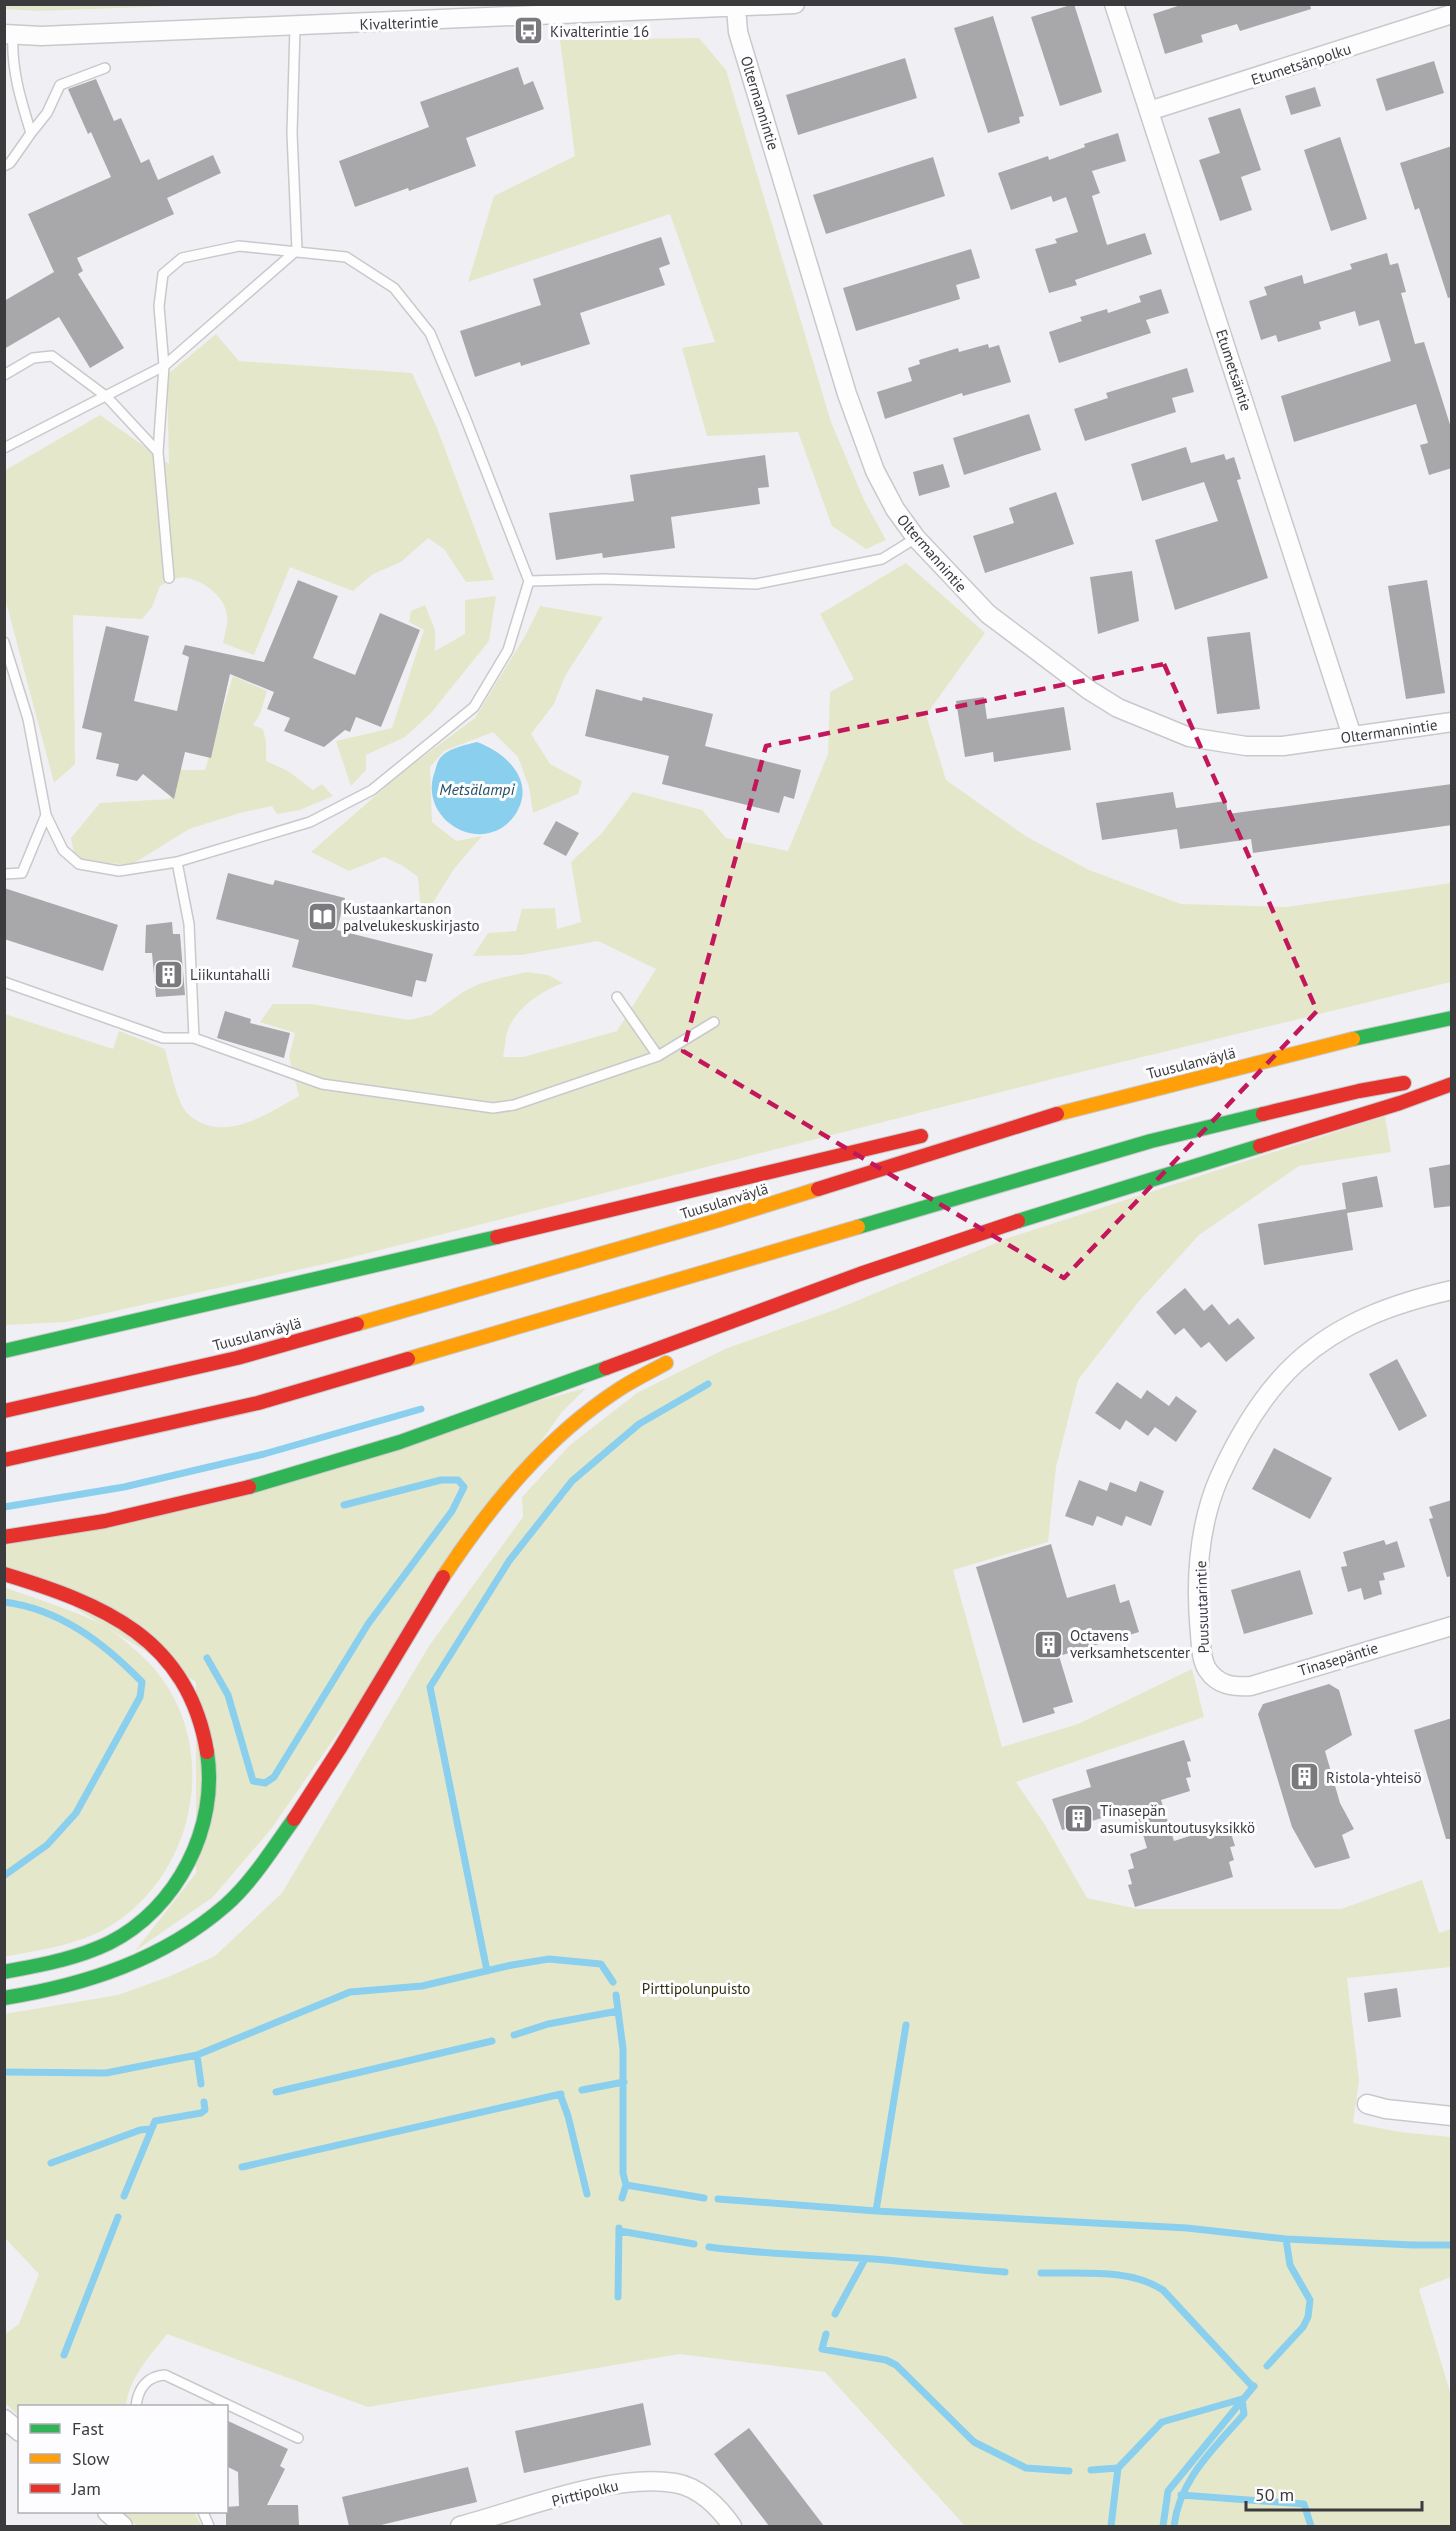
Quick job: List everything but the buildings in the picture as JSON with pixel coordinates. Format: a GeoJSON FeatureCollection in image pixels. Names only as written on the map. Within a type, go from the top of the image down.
{"type":"FeatureCollection","features":[{"type":"Feature","properties":{"kind":"highway","name":"Tuusulanväylä"},"geometry":{"type":"LineString","coordinates":[[4,1411],[237,1358],[719,1220],[1071,1110],[1349,1040],[1452,1018]]}},
{"type":"Feature","properties":{"kind":"highway"},"geometry":{"type":"LineString","coordinates":[[4,1460],[258,1403],[1151,1141],[1359,1091],[1452,1075]]}},
{"type":"Feature","properties":{"kind":"highway"},"geometry":{"type":"LineString","coordinates":[[4,1537],[48,1531],[180,1504],[329,1464],[568,1383],[784,1301],[1024,1218],[1400,1103],[1452,1084]]}},
{"type":"Feature","properties":{"kind":"highway"},"geometry":{"type":"LineString","coordinates":[[970,1126],[1071,1110]]}},
{"type":"Feature","properties":{"kind":"highway"},"geometry":{"type":"LineString","coordinates":[[4,1351],[57,1341],[936,1132]]}},
{"type":"Feature","properties":{"kind":"highway"},"geometry":{"type":"LineString","coordinates":[[4,1998],[59,1989],[116,1971],[178,1940],[227,1904],[257,1870],[311,1796],[441,1578],[498,1502],[547,1448],[612,1394],[670,1360],[784,1301]]}},
{"type":"Feature","properties":{"kind":"highway"},"geometry":{"type":"LineString","coordinates":[[4,1574],[94,1605],[135,1632],[163,1655],[181,1677],[197,1712],[208,1749],[209,1783],[206,1818],[198,1844],[166,1897],[146,1918],[127,1933],[103,1947],[78,1957],[4,1971]]}},
{"type":"Feature","properties":{"kind":"street","name":"Kivalterintie"},"geometry":{"type":"LineString","coordinates":[[9,34],[295,27],[795,4]]}},
{"type":"Feature","properties":{"kind":"street","name":"Etumetsäntie"},"geometry":{"type":"LineString","coordinates":[[1114,4],[1352,736]]}},
{"type":"Feature","properties":{"kind":"street","name":"Oltermannintie"},"geometry":{"type":"LineString","coordinates":[[736,8],[738,32],[858,427],[875,471],[895,509],[916,538],[988,614],[1089,690],[1126,712],[1189,737],[1246,746],[1283,746],[1452,722]]}},
{"type":"Feature","properties":{"kind":"street","name":"Etumetsänpolku"},"geometry":{"type":"LineString","coordinates":[[1149,111],[1452,14]]}},
{"type":"Feature","properties":{"kind":"street","name":"Puusuutarintie"},"geometry":{"type":"LineString","coordinates":[[1223,1684],[1208,1670],[1202,1656],[1198,1596],[1199,1556],[1206,1519],[1218,1480],[1244,1431],[1259,1406],[1297,1362],[1322,1343],[1377,1311],[1405,1301],[1452,1290]]}},
{"type":"Feature","properties":{"kind":"street","name":"Tinasepäntie"},"geometry":{"type":"LineString","coordinates":[[1223,1684],[1251,1686],[1452,1626]]}},
{"type":"Feature","properties":{"kind":"street"},"geometry":{"type":"LineString","coordinates":[[1367,2104],[1386,2109],[1452,2115]]}},
{"type":"Feature","properties":{"kind":"street"},"geometry":{"type":"LineString","coordinates":[[4,2419],[18,2431]]}},
{"type":"Feature","properties":{"kind":"street","name":"Pirttipolku"},"geometry":{"type":"LineString","coordinates":[[460,2526],[608,2484],[647,2482],[677,2484],[699,2492],[716,2506],[732,2526]]}},
{"type":"Feature","properties":{"kind":"street"},"geometry":{"type":"LineString","coordinates":[[109,2513],[123,2526]]}},
{"type":"Feature","properties":{"kind":"lane"},"geometry":{"type":"LineString","coordinates":[[295,27],[292,133],[297,250]]}},
{"type":"Feature","properties":{"kind":"lane"},"geometry":{"type":"LineString","coordinates":[[9,34],[20,95],[31,133]]}},
{"type":"Feature","properties":{"kind":"lane"},"geometry":{"type":"LineString","coordinates":[[4,166],[9,163],[47,113],[60,86],[105,68]]}},
{"type":"Feature","properties":{"kind":"lane"},"geometry":{"type":"LineString","coordinates":[[4,642],[28,719],[46,815],[63,850],[79,864],[119,871],[177,862],[310,822],[372,790],[474,707],[508,650],[529,581],[430,333],[394,288],[346,257],[297,250],[239,246],[182,258],[163,274],[159,306],[164,366],[158,452],[170,578]]}},
{"type":"Feature","properties":{"kind":"lane"},"geometry":{"type":"LineString","coordinates":[[4,448],[164,366],[226,309],[297,250]]}},
{"type":"Feature","properties":{"kind":"lane"},"geometry":{"type":"LineString","coordinates":[[4,375],[33,358],[52,356],[107,397],[158,452]]}},
{"type":"Feature","properties":{"kind":"lane"},"geometry":{"type":"LineString","coordinates":[[529,581],[604,579],[756,584],[882,559],[916,538]]}},
{"type":"Feature","properties":{"kind":"lane"},"geometry":{"type":"LineString","coordinates":[[4,874],[22,873],[46,815]]}},
{"type":"Feature","properties":{"kind":"lane"},"geometry":{"type":"LineString","coordinates":[[177,862],[189,924],[194,1038]]}},
{"type":"Feature","properties":{"kind":"lane"},"geometry":{"type":"LineString","coordinates":[[4,982],[163,1038],[194,1038],[322,1084],[493,1108],[514,1105],[658,1056],[714,1022]]}},
{"type":"Feature","properties":{"kind":"lane"},"geometry":{"type":"LineString","coordinates":[[617,997],[658,1056]]}},
{"type":"Feature","properties":{"kind":"lane"},"geometry":{"type":"LineString","coordinates":[[4,1342],[57,1341]]}},
{"type":"Feature","properties":{"kind":"lane"},"geometry":{"type":"LineString","coordinates":[[136,2405],[141,2387],[154,2376],[165,2375],[298,2438]]}},
{"type":"Feature","properties":{"kind":"highlighted area"},"geometry":{"type":"Polygon","coordinates":[[[1164,664],[1317,1011],[1064,1278],[683,1051],[766,746],[1164,664]]]}},
{"type":"Feature","properties":{"kind":"green space"},"geometry":{"type":"Polygon","coordinates":[[[4,5],[200,5],[38,11],[5,9],[4,5]]]}},
{"type":"Feature","properties":{"kind":"green space"},"geometry":{"type":"Polygon","coordinates":[[[699,38],[726,70],[831,422],[864,500],[886,540],[866,549],[832,526],[798,432],[707,436],[682,348],[715,342],[670,214],[468,282],[494,196],[575,156],[560,40],[699,38]]]}},
{"type":"Feature","properties":{"kind":"green space"},"geometry":{"type":"Polygon","coordinates":[[[216,334],[239,361],[412,373],[437,428],[494,580],[466,582],[444,549],[428,538],[401,562],[373,574],[353,591],[290,567],[254,655],[223,643],[227,618],[222,602],[207,586],[187,578],[170,581],[160,586],[152,607],[142,619],[73,615],[75,764],[54,783],[5,598],[4,471],[100,415],[169,464],[167,375],[216,334]]]}},
{"type":"Feature","properties":{"kind":"green space"},"geometry":{"type":"Polygon","coordinates":[[[906,563],[985,633],[926,715],[946,780],[1027,837],[1089,870],[1181,904],[1287,907],[1451,883],[1451,982],[1052,1079],[329,1263],[66,1322],[5,1325],[5,1014],[113,1049],[119,1031],[165,1049],[184,1109],[201,1123],[215,1127],[230,1127],[259,1118],[299,1096],[289,1057],[295,1033],[260,1022],[273,1004],[311,1004],[409,1020],[431,1015],[463,992],[479,984],[526,972],[548,975],[563,983],[537,996],[516,1016],[507,1033],[503,1057],[523,1057],[617,1031],[656,969],[598,941],[521,955],[473,956],[488,933],[516,931],[522,909],[555,908],[557,929],[581,922],[571,862],[602,833],[633,792],[702,810],[726,838],[788,851],[828,754],[830,692],[854,679],[820,614],[906,563]]]}},
{"type":"Feature","properties":{"kind":"green space"},"geometry":{"type":"Polygon","coordinates":[[[496,596],[489,641],[431,713],[405,737],[366,755],[366,770],[351,786],[336,741],[392,728],[424,630],[409,622],[411,611],[425,605],[435,630],[435,651],[465,634],[465,600],[496,596]]]}},
{"type":"Feature","properties":{"kind":"green space"},"geometry":{"type":"Polygon","coordinates":[[[540,606],[603,617],[565,676],[554,704],[531,734],[550,764],[582,781],[578,794],[533,813],[529,787],[518,757],[493,732],[444,751],[430,767],[432,822],[456,841],[482,836],[454,869],[422,920],[418,877],[403,866],[384,857],[349,871],[311,852],[405,770],[475,718],[525,636],[540,606]]]}},
{"type":"Feature","properties":{"kind":"green space"},"geometry":{"type":"Polygon","coordinates":[[[233,676],[267,691],[260,714],[253,725],[263,729],[266,741],[266,761],[288,771],[313,790],[322,784],[333,796],[300,810],[277,814],[272,806],[189,829],[131,865],[75,860],[71,838],[100,803],[170,799],[180,770],[205,770],[233,676]]]}},
{"type":"Feature","properties":{"kind":"green space","name":"Pirttipolunpuisto"},"geometry":{"type":"Polygon","coordinates":[[[1385,1116],[1391,1152],[1299,1166],[1199,1235],[1140,1300],[1078,1380],[1056,1467],[1048,1542],[953,1570],[1002,1747],[1078,1724],[1192,1669],[1204,1717],[1016,1782],[1045,1825],[1087,1898],[1138,1909],[1341,1909],[1422,1880],[1439,1933],[1451,1929],[1451,1967],[1347,1978],[1359,2080],[1353,2123],[1400,2132],[1451,2137],[1451,2277],[1419,2289],[1451,2395],[1451,2526],[965,2526],[825,2372],[679,2354],[368,2407],[167,2334],[136,2377],[126,2405],[18,2405],[18,2415],[5,2403],[5,2334],[19,2324],[39,2274],[5,2238],[4,2014],[118,1995],[168,1977],[215,1956],[282,1893],[429,1646],[523,1517],[522,1497],[570,1445],[637,1393],[725,1349],[837,1309],[1008,1238],[1385,1116]]]}},
{"type":"Feature","properties":{"kind":"green space"},"geometry":{"type":"Polygon","coordinates":[[[586,1388],[561,1413],[271,1829],[213,1897],[135,1951],[196,1873],[196,1682],[5,1565],[5,1546],[586,1388]]]}},
{"type":"Feature","properties":{"kind":"green space"},"geometry":{"type":"Polygon","coordinates":[[[4,1587],[64,1608],[105,1626],[145,1659],[170,1691],[185,1726],[192,1764],[190,1803],[180,1841],[162,1875],[137,1905],[105,1929],[81,1940],[4,1957],[4,1587]]]}},
{"type":"Feature","properties":{"kind":"green space"},"geometry":{"type":"Polygon","coordinates":[[[123,2513],[195,2513],[202,2526],[137,2526],[123,2513]]]}},
{"type":"Feature","properties":{"kind":"water","name":"Metsälampi"},"geometry":{"type":"Polygon","coordinates":[[[477,742],[499,753],[508,761],[521,780],[523,791],[521,803],[515,815],[502,828],[487,834],[471,833],[456,828],[444,818],[435,805],[432,789],[435,771],[441,757],[455,748],[477,742]]]}},
{"type":"Feature","properties":{"kind":"waterway"},"geometry":{"type":"LineString","coordinates":[[487,1971],[430,1687],[509,1561],[572,1481],[639,1424],[708,1384]]}},
{"type":"Feature","properties":{"kind":"waterway"},"geometry":{"type":"LineString","coordinates":[[4,1507],[124,1487],[264,1454],[421,1409]]}},
{"type":"Feature","properties":{"kind":"waterway"},"geometry":{"type":"LineString","coordinates":[[207,1658],[228,1695],[253,1781],[265,1783],[274,1777],[368,1624],[452,1511],[464,1487],[458,1480],[441,1480],[344,1505]]}},
{"type":"Feature","properties":{"kind":"waterway"},"geometry":{"type":"LineString","coordinates":[[4,1602],[44,1612],[80,1630],[112,1654],[142,1682],[140,1697],[76,1813],[47,1845],[5,1875]]}},
{"type":"Feature","properties":{"kind":"waterway"},"geometry":{"type":"LineString","coordinates":[[4,2072],[106,2073],[197,2055],[350,1992],[422,1986],[512,1965],[549,1959],[601,1964],[613,1982]]}},
{"type":"Feature","properties":{"kind":"waterway"},"geometry":{"type":"LineString","coordinates":[[616,1995],[623,2049],[623,2173],[626,2185],[704,2198]]}},
{"type":"Feature","properties":{"kind":"waterway"},"geometry":{"type":"LineString","coordinates":[[514,2035],[548,2024],[618,2011]]}},
{"type":"Feature","properties":{"kind":"waterway"},"geometry":{"type":"LineString","coordinates":[[876,2211],[906,2025]]}},
{"type":"Feature","properties":{"kind":"waterway"},"geometry":{"type":"LineString","coordinates":[[276,2092],[492,2041]]}},
{"type":"Feature","properties":{"kind":"waterway"},"geometry":{"type":"LineString","coordinates":[[197,2055],[201,2084]]}},
{"type":"Feature","properties":{"kind":"waterway"},"geometry":{"type":"LineString","coordinates":[[582,2090],[624,2082]]}},
{"type":"Feature","properties":{"kind":"waterway"},"geometry":{"type":"LineString","coordinates":[[560,2094],[568,2116],[587,2194]]}},
{"type":"Feature","properties":{"kind":"waterway"},"geometry":{"type":"LineString","coordinates":[[242,2167],[561,2094]]}},
{"type":"Feature","properties":{"kind":"waterway"},"geometry":{"type":"LineString","coordinates":[[124,2196],[155,2121],[201,2113],[205,2110],[204,2102]]}},
{"type":"Feature","properties":{"kind":"waterway"},"geometry":{"type":"LineString","coordinates":[[51,2163],[140,2130],[150,2129]]}},
{"type":"Feature","properties":{"kind":"waterway"},"geometry":{"type":"LineString","coordinates":[[622,2198],[626,2185]]}},
{"type":"Feature","properties":{"kind":"waterway"},"geometry":{"type":"LineString","coordinates":[[718,2199],[876,2211],[1187,2228],[1286,2239],[1452,2245]]}},
{"type":"Feature","properties":{"kind":"waterway"},"geometry":{"type":"LineString","coordinates":[[64,2355],[118,2217]]}},
{"type":"Feature","properties":{"kind":"waterway"},"geometry":{"type":"LineString","coordinates":[[618,2297],[619,2228]]}},
{"type":"Feature","properties":{"kind":"waterway"},"geometry":{"type":"LineString","coordinates":[[620,2231],[694,2244]]}},
{"type":"Feature","properties":{"kind":"waterway"},"geometry":{"type":"LineString","coordinates":[[1267,2366],[1303,2327],[1308,2317],[1310,2300],[1290,2265],[1286,2239]]}},
{"type":"Feature","properties":{"kind":"waterway"},"geometry":{"type":"LineString","coordinates":[[709,2247],[886,2260],[1005,2272]]}},
{"type":"Feature","properties":{"kind":"waterway"},"geometry":{"type":"LineString","coordinates":[[835,2314],[865,2259]]}},
{"type":"Feature","properties":{"kind":"waterway"},"geometry":{"type":"LineString","coordinates":[[1041,2273],[1120,2275],[1150,2283],[1163,2290],[1253,2387]]}},
{"type":"Feature","properties":{"kind":"waterway"},"geometry":{"type":"LineString","coordinates":[[826,2334],[822,2349],[886,2360],[896,2365],[974,2442],[1026,2468],[1069,2471]]}},
{"type":"Feature","properties":{"kind":"waterway"},"geometry":{"type":"LineString","coordinates":[[1163,2526],[1168,2491],[1254,2386]]}},
{"type":"Feature","properties":{"kind":"waterway"},"geometry":{"type":"LineString","coordinates":[[1091,2470],[1118,2468],[1162,2422],[1242,2399],[1244,2414],[1210,2452],[1191,2479],[1183,2493],[1174,2526]]}},
{"type":"Feature","properties":{"kind":"waterway"},"geometry":{"type":"LineString","coordinates":[[1111,2526],[1118,2468]]}},
{"type":"Feature","properties":{"kind":"waterway"},"geometry":{"type":"LineString","coordinates":[[1181,2495],[1304,2504],[1311,2526]]}},
{"type":"Feature","properties":{"kind":"traffic: fast"},"geometry":{"type":"LineString","coordinates":[[1353,1039],[1452,1018]]}},
{"type":"Feature","properties":{"kind":"traffic: fast"},"geometry":{"type":"LineString","coordinates":[[858,1227],[1151,1141],[1263,1114]]}},
{"type":"Feature","properties":{"kind":"traffic: fast"},"geometry":{"type":"LineString","coordinates":[[1018,1221],[1260,1146]]}},
{"type":"Feature","properties":{"kind":"traffic: fast"},"geometry":{"type":"LineString","coordinates":[[4,1351],[497,1237]]}},
{"type":"Feature","properties":{"kind":"traffic: fast"},"geometry":{"type":"LineString","coordinates":[[249,1487],[400,1442],[606,1368]]}},
{"type":"Feature","properties":{"kind":"traffic: fast"},"geometry":{"type":"LineString","coordinates":[[4,1972],[58,1961],[96,1949],[133,1928],[155,1909],[173,1887],[188,1863],[199,1836],[206,1809],[209,1780],[207,1752]]}},
{"type":"Feature","properties":{"kind":"traffic: fast"},"geometry":{"type":"LineString","coordinates":[[4,1998],[64,1986],[93,1977],[122,1967],[176,1941],[202,1924],[236,1896],[294,1819]]}},
{"type":"Feature","properties":{"kind":"traffic: slow"},"geometry":{"type":"LineString","coordinates":[[1057,1114],[1353,1039]]}},
{"type":"Feature","properties":{"kind":"traffic: slow"},"geometry":{"type":"LineString","coordinates":[[357,1324],[719,1220],[818,1189]]}},
{"type":"Feature","properties":{"kind":"traffic: slow"},"geometry":{"type":"LineString","coordinates":[[408,1359],[858,1227]]}},
{"type":"Feature","properties":{"kind":"traffic: slow"},"geometry":{"type":"LineString","coordinates":[[443,1577],[480,1524],[543,1451],[567,1429],[624,1386],[666,1363]]}},
{"type":"Feature","properties":{"kind":"traffic: jam"},"geometry":{"type":"LineString","coordinates":[[1263,1114],[1359,1091],[1404,1083]]}},
{"type":"Feature","properties":{"kind":"traffic: jam"},"geometry":{"type":"LineString","coordinates":[[1260,1146],[1400,1103],[1452,1084]]}},
{"type":"Feature","properties":{"kind":"traffic: jam"},"geometry":{"type":"LineString","coordinates":[[818,1189],[1057,1114]]}},
{"type":"Feature","properties":{"kind":"traffic: jam"},"geometry":{"type":"LineString","coordinates":[[497,1237],[921,1136]]}},
{"type":"Feature","properties":{"kind":"traffic: jam"},"geometry":{"type":"LineString","coordinates":[[606,1368],[860,1274],[1018,1221]]}},
{"type":"Feature","properties":{"kind":"traffic: jam"},"geometry":{"type":"LineString","coordinates":[[4,1411],[237,1358],[357,1324]]}},
{"type":"Feature","properties":{"kind":"traffic: jam"},"geometry":{"type":"LineString","coordinates":[[4,1460],[258,1403],[408,1359]]}},
{"type":"Feature","properties":{"kind":"traffic: jam"},"geometry":{"type":"LineString","coordinates":[[4,1537],[105,1521],[249,1487]]}},
{"type":"Feature","properties":{"kind":"traffic: jam"},"geometry":{"type":"LineString","coordinates":[[4,1574],[75,1598],[107,1613],[136,1631],[161,1653],[181,1680],[197,1713],[207,1752]]}},
{"type":"Feature","properties":{"kind":"traffic: jam"},"geometry":{"type":"LineString","coordinates":[[294,1819],[340,1748],[443,1577]]}},
{"type":"Feature","properties":{"kind":"place","name":"Kivalterintie 16"},"geometry":{"type":"Point","coordinates":[529,31]}},
{"type":"Feature","properties":{"kind":"place","name":"Kustaankartanon palvelukeskuskirjasto"},"geometry":{"type":"Point","coordinates":[322,917]}},
{"type":"Feature","properties":{"kind":"place","name":"Liikuntahalli"},"geometry":{"type":"Point","coordinates":[169,974]}},
{"type":"Feature","properties":{"kind":"place","name":"Octavens verksamhetscenter"},"geometry":{"type":"Point","coordinates":[1049,1644]}},
{"type":"Feature","properties":{"kind":"place","name":"Ristola-yhteisö"},"geometry":{"type":"Point","coordinates":[1305,1777]}},
{"type":"Feature","properties":{"kind":"place","name":"Tinasepän asumiskuntoutusyksikkö"},"geometry":{"type":"Point","coordinates":[1079,1819]}}]}
